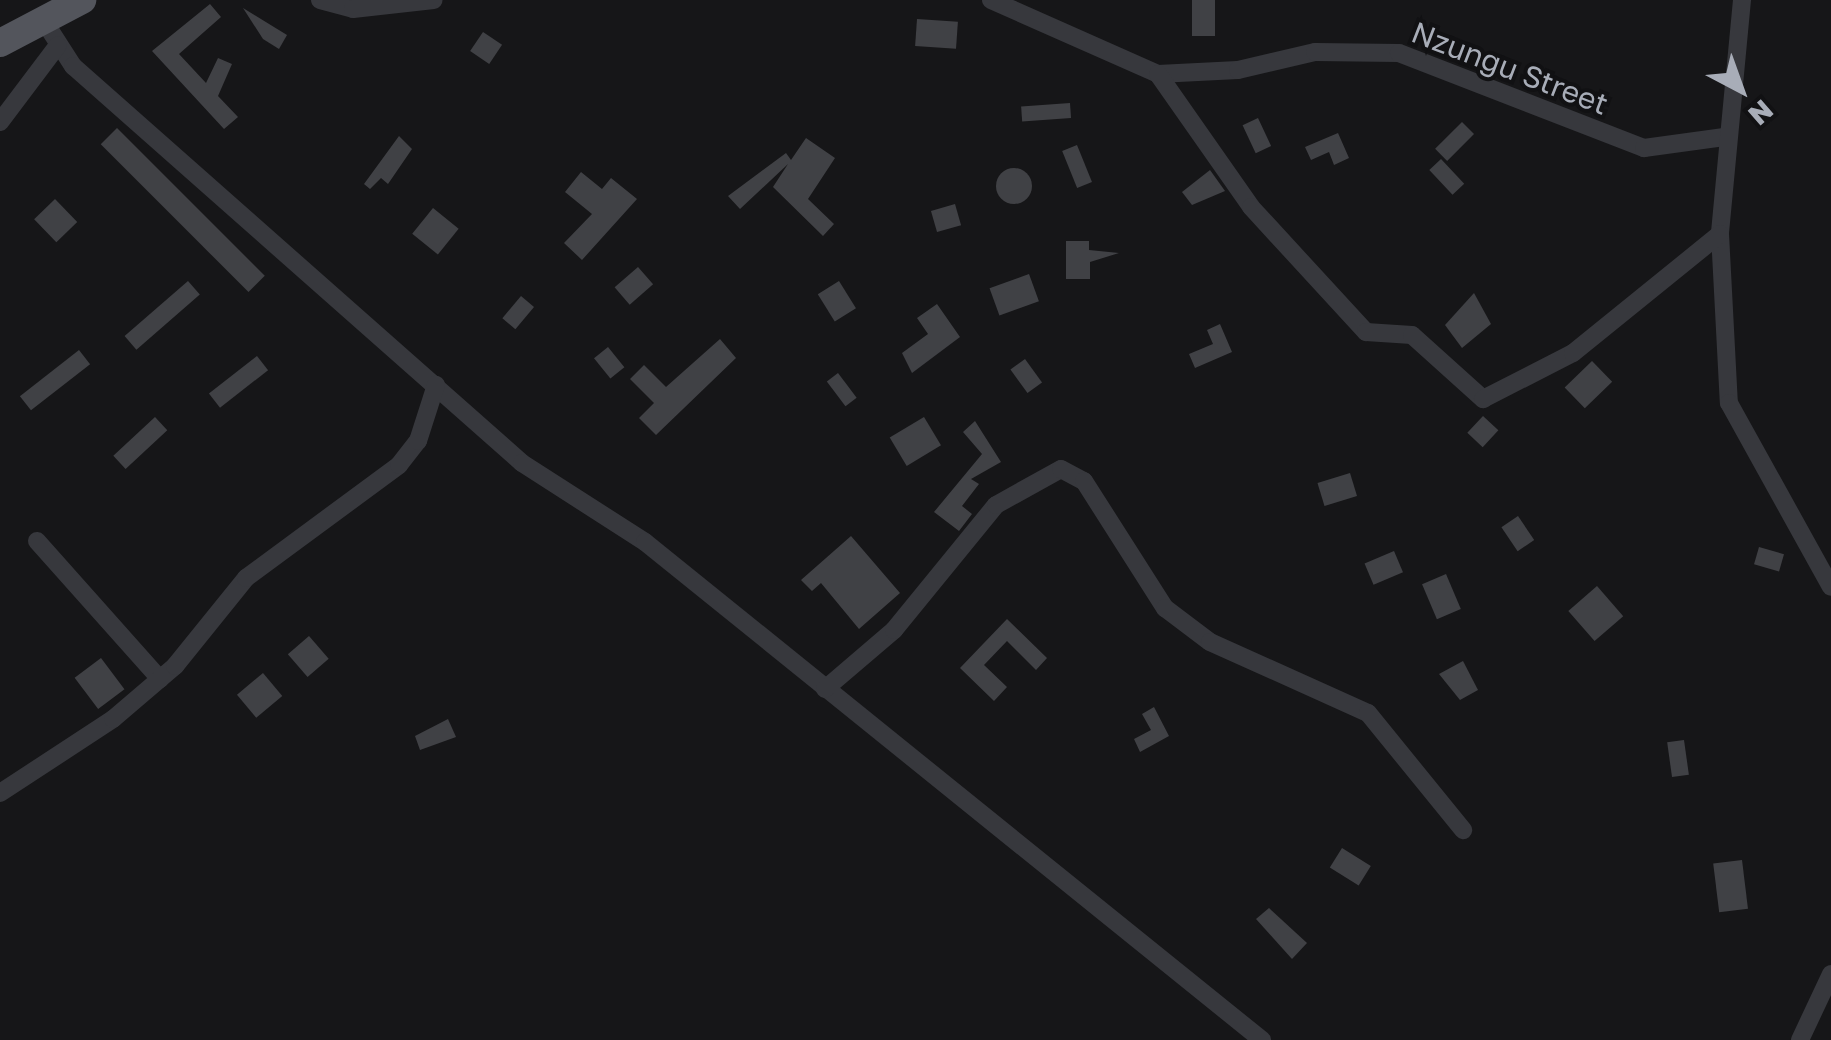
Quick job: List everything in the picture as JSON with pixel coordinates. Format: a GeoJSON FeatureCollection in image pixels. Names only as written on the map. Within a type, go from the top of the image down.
{"type":"FeatureCollection","features":[{"type":"Feature","properties":{"kind":"main road"},"geometry":{"type":"LineString","coordinates":[[1,42],[51,33],[82,0]]}},
{"type":"Feature","properties":{"kind":"street"},"geometry":{"type":"LineString","coordinates":[[320,0],[353,9],[434,0]]}},
{"type":"Feature","properties":{"kind":"street","name":"Nzungu Street"},"geometry":{"type":"LineString","coordinates":[[991,0],[1158,74],[1219,73],[1316,52],[1399,52],[1644,148],[1724,137]]}},
{"type":"Feature","properties":{"kind":"street"},"geometry":{"type":"LineString","coordinates":[[1742,0],[1724,137],[1720,234],[1736,426],[1831,588]]}},
{"type":"Feature","properties":{"kind":"street"},"geometry":{"type":"LineString","coordinates":[[0,122],[51,33],[287,261],[436,384],[522,463],[645,542],[1262,1040]]}},
{"type":"Feature","properties":{"kind":"street"},"geometry":{"type":"LineString","coordinates":[[1158,74],[1251,207],[1366,332],[1412,335],[1483,399],[1572,353],[1720,234]]}},
{"type":"Feature","properties":{"kind":"street"},"geometry":{"type":"LineString","coordinates":[[0,793],[160,678],[246,578],[410,454],[436,384]]}},
{"type":"Feature","properties":{"kind":"street"},"geometry":{"type":"LineString","coordinates":[[825,689],[894,630],[996,505],[1061,468],[1084,481],[1164,608],[1210,642],[1368,713],[1463,830]]}},
{"type":"Feature","properties":{"kind":"street"},"geometry":{"type":"LineString","coordinates":[[38,541],[160,678]]}},
{"type":"Feature","properties":{"kind":"street"},"geometry":{"type":"LineString","coordinates":[[1800,1040],[1831,974]]}},
{"type":"Feature","properties":{"kind":"building"},"geometry":{"type":"Polygon","coordinates":[[[1192,0],[1215,0],[1215,36],[1192,36],[1192,0]]]}},
{"type":"Feature","properties":{"kind":"building"},"geometry":{"type":"Polygon","coordinates":[[[210,4],[221,17],[179,54],[206,83],[218,58],[232,64],[218,96],[238,117],[224,129],[152,51],[210,4]]]}},
{"type":"Feature","properties":{"kind":"building"},"geometry":{"type":"Polygon","coordinates":[[[243,8],[287,35],[279,49],[263,39],[243,8]]]}},
{"type":"Feature","properties":{"kind":"building"},"geometry":{"type":"Polygon","coordinates":[[[917,19],[958,22],[956,49],[915,46],[917,19]]]}},
{"type":"Feature","properties":{"kind":"building"},"geometry":{"type":"Polygon","coordinates":[[[483,32],[502,45],[489,64],[470,51],[483,32]]]}},
{"type":"Feature","properties":{"kind":"building"},"geometry":{"type":"Polygon","coordinates":[[[1070,103],[1071,118],[1022,121],[1021,106],[1070,103]]]}},
{"type":"Feature","properties":{"kind":"building"},"geometry":{"type":"Polygon","coordinates":[[[1258,118],[1271,146],[1256,153],[1243,125],[1258,118]]]}},
{"type":"Feature","properties":{"kind":"building"},"geometry":{"type":"Polygon","coordinates":[[[1462,122],[1474,134],[1447,161],[1435,149],[1462,122]]]}},
{"type":"Feature","properties":{"kind":"building"},"geometry":{"type":"Polygon","coordinates":[[[117,128],[265,276],[249,292],[101,144],[117,128]]]}},
{"type":"Feature","properties":{"kind":"building"},"geometry":{"type":"Polygon","coordinates":[[[1338,133],[1349,158],[1334,165],[1329,152],[1311,160],[1305,147],[1338,133]]]}},
{"type":"Feature","properties":{"kind":"building"},"geometry":{"type":"Polygon","coordinates":[[[399,136],[412,149],[388,184],[381,178],[370,189],[364,184],[399,136]]]}},
{"type":"Feature","properties":{"kind":"building"},"geometry":{"type":"Polygon","coordinates":[[[806,138],[835,158],[808,199],[834,224],[823,236],[773,187],[788,164],[740,209],[728,196],[786,153],[791,160],[806,138]]]}},
{"type":"Feature","properties":{"kind":"building"},"geometry":{"type":"Polygon","coordinates":[[[1077,145],[1092,182],[1077,188],[1062,151],[1077,145]]]}},
{"type":"Feature","properties":{"kind":"building"},"geometry":{"type":"Polygon","coordinates":[[[1441,159],[1464,184],[1452,195],[1429,170],[1441,159]]]}},
{"type":"Feature","properties":{"kind":"building"},"geometry":{"type":"Polygon","coordinates":[[[1014,168],[1026,174],[1032,186],[1026,198],[1014,204],[1002,198],[996,186],[1002,174],[1014,168]]]}},
{"type":"Feature","properties":{"kind":"building"},"geometry":{"type":"Polygon","coordinates":[[[1210,170],[1225,191],[1192,205],[1182,192],[1210,170]]]}},
{"type":"Feature","properties":{"kind":"building"},"geometry":{"type":"Polygon","coordinates":[[[581,172],[602,189],[611,178],[637,199],[582,260],[564,243],[592,214],[565,192],[581,172]]]}},
{"type":"Feature","properties":{"kind":"building"},"geometry":{"type":"Polygon","coordinates":[[[55,199],[77,222],[56,242],[34,219],[55,199]]]}},
{"type":"Feature","properties":{"kind":"building"},"geometry":{"type":"Polygon","coordinates":[[[955,204],[961,225],[937,232],[931,211],[955,204]]]}},
{"type":"Feature","properties":{"kind":"building"},"geometry":{"type":"Polygon","coordinates":[[[433,208],[459,229],[438,254],[412,234],[433,208]]]}},
{"type":"Feature","properties":{"kind":"building"},"geometry":{"type":"Polygon","coordinates":[[[1066,241],[1089,241],[1089,250],[1119,253],[1090,262],[1090,279],[1066,279],[1066,241]]]}},
{"type":"Feature","properties":{"kind":"building"},"geometry":{"type":"Polygon","coordinates":[[[638,267],[653,284],[630,305],[615,287],[638,267]]]}},
{"type":"Feature","properties":{"kind":"building"},"geometry":{"type":"Polygon","coordinates":[[[1029,274],[1039,301],[999,316],[990,288],[1029,274]]]}},
{"type":"Feature","properties":{"kind":"building"},"geometry":{"type":"Polygon","coordinates":[[[188,281],[200,295],[136,350],[125,336],[188,281]]]}},
{"type":"Feature","properties":{"kind":"building"},"geometry":{"type":"Polygon","coordinates":[[[839,281],[856,308],[835,321],[818,294],[839,281]]]}},
{"type":"Feature","properties":{"kind":"building"},"geometry":{"type":"Polygon","coordinates":[[[1474,293],[1491,324],[1462,348],[1445,325],[1474,293]]]}},
{"type":"Feature","properties":{"kind":"building"},"geometry":{"type":"Polygon","coordinates":[[[521,296],[534,307],[515,329],[502,318],[521,296]]]}},
{"type":"Feature","properties":{"kind":"building"},"geometry":{"type":"Polygon","coordinates":[[[937,304],[960,337],[912,373],[902,353],[928,334],[917,318],[937,304]]]}},
{"type":"Feature","properties":{"kind":"building"},"geometry":{"type":"Polygon","coordinates":[[[1220,324],[1232,352],[1195,368],[1189,354],[1213,344],[1207,330],[1220,324]]]}},
{"type":"Feature","properties":{"kind":"building"},"geometry":{"type":"Polygon","coordinates":[[[720,339],[736,358],[656,435],[639,418],[654,403],[630,379],[644,365],[666,387],[720,339]]]}},
{"type":"Feature","properties":{"kind":"building"},"geometry":{"type":"Polygon","coordinates":[[[608,347],[624,367],[610,379],[594,358],[608,347]]]}},
{"type":"Feature","properties":{"kind":"building"},"geometry":{"type":"Polygon","coordinates":[[[79,350],[90,364],[31,410],[20,396],[79,350]]]}},
{"type":"Feature","properties":{"kind":"building"},"geometry":{"type":"Polygon","coordinates":[[[257,356],[268,370],[220,408],[209,394],[257,356]]]}},
{"type":"Feature","properties":{"kind":"building"},"geometry":{"type":"Polygon","coordinates":[[[1025,359],[1042,382],[1027,393],[1010,370],[1025,359]]]}},
{"type":"Feature","properties":{"kind":"building"},"geometry":{"type":"Polygon","coordinates":[[[1592,361],[1612,382],[1585,408],[1565,387],[1592,361]]]}},
{"type":"Feature","properties":{"kind":"building"},"geometry":{"type":"Polygon","coordinates":[[[838,373],[857,398],[845,406],[827,381],[838,373]]]}},
{"type":"Feature","properties":{"kind":"building"},"geometry":{"type":"Polygon","coordinates":[[[1483,416],[1498,430],[1483,447],[1467,433],[1483,416]]]}},
{"type":"Feature","properties":{"kind":"building"},"geometry":{"type":"Polygon","coordinates":[[[155,417],[167,430],[126,469],[113,456],[155,417]]]}},
{"type":"Feature","properties":{"kind":"building"},"geometry":{"type":"Polygon","coordinates":[[[924,417],[941,445],[907,466],[890,438],[924,417]]]}},
{"type":"Feature","properties":{"kind":"building"},"geometry":{"type":"Polygon","coordinates":[[[975,421],[1001,462],[971,479],[979,484],[962,506],[972,514],[959,531],[934,512],[982,454],[963,432],[975,421]]]}},
{"type":"Feature","properties":{"kind":"building"},"geometry":{"type":"Polygon","coordinates":[[[1350,473],[1357,496],[1325,506],[1317,483],[1350,473]]]}},
{"type":"Feature","properties":{"kind":"building"},"geometry":{"type":"Polygon","coordinates":[[[1518,516],[1534,540],[1518,551],[1501,527],[1518,516]]]}},
{"type":"Feature","properties":{"kind":"building"},"geometry":{"type":"Polygon","coordinates":[[[851,536],[900,593],[859,629],[821,583],[812,591],[801,580],[851,536]]]}},
{"type":"Feature","properties":{"kind":"building"},"geometry":{"type":"Polygon","coordinates":[[[1759,547],[1784,554],[1779,571],[1754,564],[1759,547]]]}},
{"type":"Feature","properties":{"kind":"building"},"geometry":{"type":"Polygon","coordinates":[[[1394,551],[1403,572],[1374,585],[1365,564],[1394,551]]]}},
{"type":"Feature","properties":{"kind":"building"},"geometry":{"type":"Polygon","coordinates":[[[1446,574],[1461,609],[1437,619],[1422,584],[1446,574]]]}},
{"type":"Feature","properties":{"kind":"building"},"geometry":{"type":"Polygon","coordinates":[[[1597,586],[1623,616],[1595,641],[1568,611],[1597,586]]]}},
{"type":"Feature","properties":{"kind":"building"},"geometry":{"type":"Polygon","coordinates":[[[1007,619],[1047,658],[1036,670],[1007,641],[984,665],[1007,687],[994,701],[960,668],[1007,619]]]}},
{"type":"Feature","properties":{"kind":"building"},"geometry":{"type":"Polygon","coordinates":[[[309,636],[329,659],[308,677],[288,654],[309,636]]]}},
{"type":"Feature","properties":{"kind":"building"},"geometry":{"type":"Polygon","coordinates":[[[101,658],[124,689],[98,709],[75,678],[101,658]]]}},
{"type":"Feature","properties":{"kind":"building"},"geometry":{"type":"Polygon","coordinates":[[[1463,661],[1478,690],[1460,700],[1439,674],[1463,661]]]}},
{"type":"Feature","properties":{"kind":"building"},"geometry":{"type":"Polygon","coordinates":[[[263,673],[282,696],[256,718],[237,695],[263,673]]]}},
{"type":"Feature","properties":{"kind":"building"},"geometry":{"type":"Polygon","coordinates":[[[1154,707],[1169,736],[1140,752],[1134,739],[1151,730],[1142,714],[1154,707]]]}},
{"type":"Feature","properties":{"kind":"building"},"geometry":{"type":"Polygon","coordinates":[[[448,719],[456,737],[420,750],[415,736],[448,719]]]}},
{"type":"Feature","properties":{"kind":"building"},"geometry":{"type":"Polygon","coordinates":[[[1684,740],[1689,775],[1672,777],[1667,742],[1684,740]]]}},
{"type":"Feature","properties":{"kind":"building"},"geometry":{"type":"Polygon","coordinates":[[[1342,848],[1371,866],[1359,886],[1330,868],[1342,848]]]}},
{"type":"Feature","properties":{"kind":"building"},"geometry":{"type":"Polygon","coordinates":[[[1742,860],[1748,909],[1719,912],[1713,864],[1742,860]]]}},
{"type":"Feature","properties":{"kind":"building"},"geometry":{"type":"Polygon","coordinates":[[[1269,908],[1307,943],[1292,959],[1256,919],[1269,908]]]}}]}
